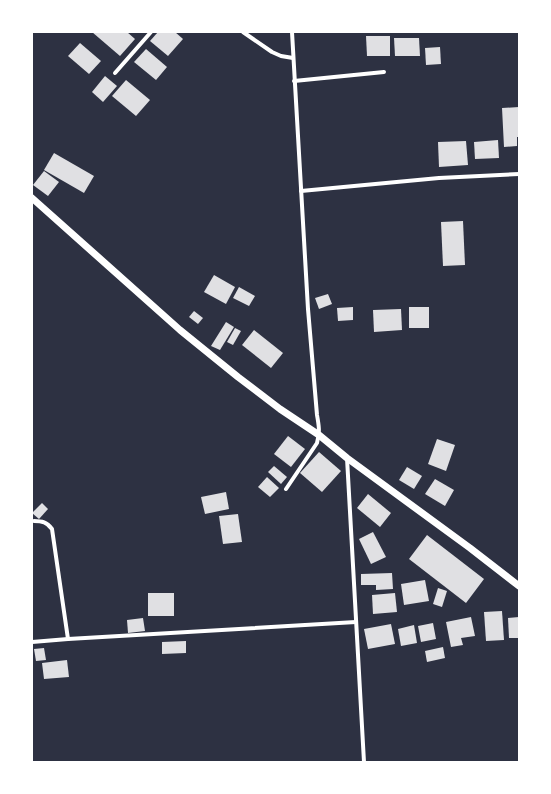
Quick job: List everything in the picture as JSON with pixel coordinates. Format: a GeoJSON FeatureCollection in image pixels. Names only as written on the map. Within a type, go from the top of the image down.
{"type":"FeatureCollection","features":[{"type":"Feature","properties":{"kind":"street"},"geometry":{"type":"LineString","coordinates":[[115,73],[151,32]]}},
{"type":"Feature","properties":{"kind":"street"},"geometry":{"type":"LineString","coordinates":[[243,32],[272,52],[281,56],[293,58]]}},
{"type":"Feature","properties":{"kind":"street"},"geometry":{"type":"LineString","coordinates":[[286,489],[317,443],[320,429],[317,415],[308,309],[292,32]]}},
{"type":"Feature","properties":{"kind":"street"},"geometry":{"type":"LineString","coordinates":[[294,81],[384,72]]}},
{"type":"Feature","properties":{"kind":"street"},"geometry":{"type":"LineString","coordinates":[[301,191],[439,178],[519,174]]}},
{"type":"Feature","properties":{"kind":"street"},"geometry":{"type":"LineString","coordinates":[[32,198],[192,339],[238,377],[470,548],[519,586]]}},
{"type":"Feature","properties":{"kind":"street"},"geometry":{"type":"LineString","coordinates":[[347,458],[364,762]]}},
{"type":"Feature","properties":{"kind":"street"},"geometry":{"type":"LineString","coordinates":[[34,521],[45,522],[52,529],[68,639]]}},
{"type":"Feature","properties":{"kind":"street"},"geometry":{"type":"LineString","coordinates":[[32,642],[356,622]]}},
{"type":"Feature","properties":{"kind":"building"},"geometry":{"type":"Polygon","coordinates":[[[92,32],[127,32],[135,39],[120,56],[92,32]]]}},
{"type":"Feature","properties":{"kind":"building"},"geometry":{"type":"Polygon","coordinates":[[[158,32],[175,32],[183,39],[168,56],[150,41],[158,32]]]}},
{"type":"Feature","properties":{"kind":"building"},"geometry":{"type":"Polygon","coordinates":[[[366,36],[390,36],[390,56],[367,56],[366,36]]]}},
{"type":"Feature","properties":{"kind":"building"},"geometry":{"type":"Polygon","coordinates":[[[394,38],[419,38],[420,56],[395,56],[394,38]]]}},
{"type":"Feature","properties":{"kind":"building"},"geometry":{"type":"Polygon","coordinates":[[[80,43],[101,61],[89,74],[68,56],[80,43]]]}},
{"type":"Feature","properties":{"kind":"building"},"geometry":{"type":"Polygon","coordinates":[[[440,47],[441,64],[426,65],[425,48],[440,47]]]}},
{"type":"Feature","properties":{"kind":"building"},"geometry":{"type":"Polygon","coordinates":[[[146,49],[167,67],[156,80],[134,62],[146,49]]]}},
{"type":"Feature","properties":{"kind":"building"},"geometry":{"type":"Polygon","coordinates":[[[105,76],[117,86],[103,102],[92,92],[105,76]]]}},
{"type":"Feature","properties":{"kind":"building"},"geometry":{"type":"Polygon","coordinates":[[[126,80],[150,100],[136,116],[112,96],[126,80]]]}},
{"type":"Feature","properties":{"kind":"building"},"geometry":{"type":"Polygon","coordinates":[[[519,107],[519,137],[517,137],[517,146],[504,147],[502,108],[519,107]]]}},
{"type":"Feature","properties":{"kind":"building"},"geometry":{"type":"Polygon","coordinates":[[[498,140],[499,158],[475,159],[474,142],[498,140]]]}},
{"type":"Feature","properties":{"kind":"building"},"geometry":{"type":"Polygon","coordinates":[[[466,141],[468,165],[439,167],[438,142],[466,141]]]}},
{"type":"Feature","properties":{"kind":"building"},"geometry":{"type":"Polygon","coordinates":[[[54,153],[94,176],[84,193],[44,170],[54,153]]]}},
{"type":"Feature","properties":{"kind":"building"},"geometry":{"type":"Polygon","coordinates":[[[44,171],[59,182],[48,196],[33,185],[44,171]]]}},
{"type":"Feature","properties":{"kind":"building"},"geometry":{"type":"Polygon","coordinates":[[[463,221],[465,265],[443,266],[441,222],[463,221]]]}},
{"type":"Feature","properties":{"kind":"building"},"geometry":{"type":"Polygon","coordinates":[[[214,275],[235,287],[226,304],[204,292],[214,275]]]}},
{"type":"Feature","properties":{"kind":"building"},"geometry":{"type":"Polygon","coordinates":[[[239,287],[255,296],[249,306],[233,298],[239,287]]]}},
{"type":"Feature","properties":{"kind":"building"},"geometry":{"type":"Polygon","coordinates":[[[328,294],[332,304],[319,309],[315,298],[328,294]]]}},
{"type":"Feature","properties":{"kind":"building"},"geometry":{"type":"Polygon","coordinates":[[[353,307],[353,320],[338,321],[337,308],[353,307]]]}},
{"type":"Feature","properties":{"kind":"building"},"geometry":{"type":"Polygon","coordinates":[[[409,307],[429,307],[429,328],[409,328],[409,307]]]}},
{"type":"Feature","properties":{"kind":"building"},"geometry":{"type":"Polygon","coordinates":[[[401,309],[402,330],[374,332],[373,310],[401,309]]]}},
{"type":"Feature","properties":{"kind":"building"},"geometry":{"type":"Polygon","coordinates":[[[194,311],[203,318],[198,324],[189,317],[194,311]]]}},
{"type":"Feature","properties":{"kind":"building"},"geometry":{"type":"Polygon","coordinates":[[[226,322],[234,327],[220,350],[211,346],[226,322]]]}},
{"type":"Feature","properties":{"kind":"building"},"geometry":{"type":"Polygon","coordinates":[[[235,328],[241,331],[233,345],[227,342],[235,328]]]}},
{"type":"Feature","properties":{"kind":"building"},"geometry":{"type":"Polygon","coordinates":[[[254,330],[283,353],[271,368],[242,345],[254,330]]]}},
{"type":"Feature","properties":{"kind":"building"},"geometry":{"type":"Polygon","coordinates":[[[288,436],[305,449],[291,467],[274,454],[288,436]]]}},
{"type":"Feature","properties":{"kind":"building"},"geometry":{"type":"Polygon","coordinates":[[[437,439],[455,445],[446,471],[428,464],[437,439]]]}},
{"type":"Feature","properties":{"kind":"building"},"geometry":{"type":"Polygon","coordinates":[[[319,452],[341,471],[322,492],[300,473],[319,452]]]}},
{"type":"Feature","properties":{"kind":"building"},"geometry":{"type":"Polygon","coordinates":[[[274,466],[287,477],[281,484],[268,472],[274,466]]]}},
{"type":"Feature","properties":{"kind":"building"},"geometry":{"type":"Polygon","coordinates":[[[407,467],[422,476],[414,489],[399,480],[407,467]]]}},
{"type":"Feature","properties":{"kind":"building"},"geometry":{"type":"Polygon","coordinates":[[[267,477],[279,488],[270,497],[258,487],[267,477]]]}},
{"type":"Feature","properties":{"kind":"building"},"geometry":{"type":"Polygon","coordinates":[[[435,479],[454,490],[445,506],[425,494],[435,479]]]}},
{"type":"Feature","properties":{"kind":"building"},"geometry":{"type":"Polygon","coordinates":[[[226,492],[229,509],[205,514],[201,497],[226,492]]]}},
{"type":"Feature","properties":{"kind":"building"},"geometry":{"type":"Polygon","coordinates":[[[368,494],[391,513],[380,527],[357,508],[368,494]]]}},
{"type":"Feature","properties":{"kind":"building"},"geometry":{"type":"Polygon","coordinates":[[[42,503],[48,509],[39,519],[32,513],[42,503]]]}},
{"type":"Feature","properties":{"kind":"building"},"geometry":{"type":"Polygon","coordinates":[[[238,514],[242,542],[223,544],[219,516],[238,514]]]}},
{"type":"Feature","properties":{"kind":"building"},"geometry":{"type":"Polygon","coordinates":[[[373,532],[386,557],[371,564],[359,539],[373,532]]]}},
{"type":"Feature","properties":{"kind":"building"},"geometry":{"type":"Polygon","coordinates":[[[427,535],[484,579],[466,603],[409,559],[427,535]]]}},
{"type":"Feature","properties":{"kind":"building"},"geometry":{"type":"Polygon","coordinates":[[[392,573],[393,589],[376,590],[376,585],[361,585],[361,574],[392,573]]]}},
{"type":"Feature","properties":{"kind":"building"},"geometry":{"type":"Polygon","coordinates":[[[425,580],[429,601],[404,605],[401,584],[425,580]]]}},
{"type":"Feature","properties":{"kind":"building"},"geometry":{"type":"Polygon","coordinates":[[[438,588],[447,591],[442,607],[433,604],[438,588]]]}},
{"type":"Feature","properties":{"kind":"building"},"geometry":{"type":"Polygon","coordinates":[[[148,593],[174,593],[174,616],[148,616],[148,593]]]}},
{"type":"Feature","properties":{"kind":"building"},"geometry":{"type":"Polygon","coordinates":[[[395,593],[397,612],[373,614],[372,595],[395,593]]]}},
{"type":"Feature","properties":{"kind":"building"},"geometry":{"type":"Polygon","coordinates":[[[502,611],[504,640],[486,641],[484,612],[502,611]]]}},
{"type":"Feature","properties":{"kind":"building"},"geometry":{"type":"Polygon","coordinates":[[[471,617],[475,636],[461,638],[463,645],[451,647],[446,622],[471,617]]]}},
{"type":"Feature","properties":{"kind":"building"},"geometry":{"type":"Polygon","coordinates":[[[519,617],[519,638],[509,638],[508,618],[519,617]]]}},
{"type":"Feature","properties":{"kind":"building"},"geometry":{"type":"Polygon","coordinates":[[[143,618],[145,631],[128,633],[127,620],[143,618]]]}},
{"type":"Feature","properties":{"kind":"building"},"geometry":{"type":"Polygon","coordinates":[[[433,623],[436,639],[421,642],[418,626],[433,623]]]}},
{"type":"Feature","properties":{"kind":"building"},"geometry":{"type":"Polygon","coordinates":[[[391,624],[395,644],[368,649],[364,629],[391,624]]]}},
{"type":"Feature","properties":{"kind":"building"},"geometry":{"type":"Polygon","coordinates":[[[414,625],[417,643],[401,646],[398,629],[414,625]]]}},
{"type":"Feature","properties":{"kind":"building"},"geometry":{"type":"Polygon","coordinates":[[[186,641],[186,653],[162,654],[162,642],[186,641]]]}},
{"type":"Feature","properties":{"kind":"building"},"geometry":{"type":"Polygon","coordinates":[[[443,647],[445,658],[427,662],[425,651],[443,647]]]}},
{"type":"Feature","properties":{"kind":"building"},"geometry":{"type":"Polygon","coordinates":[[[44,648],[46,660],[36,661],[34,649],[44,648]]]}},
{"type":"Feature","properties":{"kind":"building"},"geometry":{"type":"Polygon","coordinates":[[[67,660],[69,677],[44,679],[42,663],[67,660]]]}}]}
